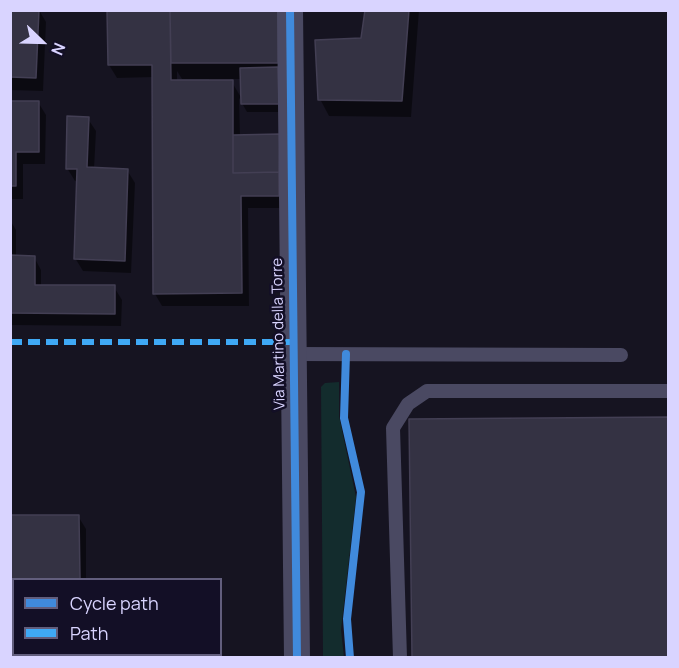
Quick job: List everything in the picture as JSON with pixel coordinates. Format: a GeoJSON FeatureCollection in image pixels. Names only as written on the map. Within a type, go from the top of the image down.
{"type":"FeatureCollection","features":[{"type":"Feature","properties":{"kind":"street","name":"Via Martino della Torre"},"geometry":{"type":"LineString","coordinates":[[290,10],[297,657]]}},
{"type":"Feature","properties":{"kind":"lane"},"geometry":{"type":"LineString","coordinates":[[292,354],[621,355]]}},
{"type":"Feature","properties":{"kind":"lane"},"geometry":{"type":"LineString","coordinates":[[400,657],[393,428],[408,404],[427,391],[669,391]]}},
{"type":"Feature","properties":{"kind":"green space"},"geometry":{"type":"Polygon","coordinates":[[[339,382],[339,416],[356,497],[341,630],[344,657],[323,657],[321,387],[325,383],[339,382]]]}},
{"type":"Feature","properties":{"kind":"building"},"geometry":{"type":"Polygon","coordinates":[[[10,10],[39,10],[36,78],[10,77],[10,10]]]}},
{"type":"Feature","properties":{"kind":"building"},"geometry":{"type":"Polygon","coordinates":[[[107,10],[170,10],[171,80],[233,80],[233,173],[279,172],[279,196],[241,196],[242,293],[153,294],[152,65],[108,65],[107,10]]]}},
{"type":"Feature","properties":{"kind":"building"},"geometry":{"type":"Polygon","coordinates":[[[170,10],[278,10],[278,63],[171,63],[170,10]]]}},
{"type":"Feature","properties":{"kind":"building"},"geometry":{"type":"Polygon","coordinates":[[[365,10],[409,10],[402,101],[318,100],[315,40],[361,38],[365,10]]]}},
{"type":"Feature","properties":{"kind":"building"},"geometry":{"type":"Polygon","coordinates":[[[278,67],[279,104],[241,104],[240,68],[278,67]]]}},
{"type":"Feature","properties":{"kind":"building"},"geometry":{"type":"Polygon","coordinates":[[[10,101],[39,101],[39,152],[16,152],[16,186],[10,186],[10,101]]]}},
{"type":"Feature","properties":{"kind":"building"},"geometry":{"type":"Polygon","coordinates":[[[67,116],[89,117],[87,167],[128,169],[125,261],[74,259],[77,169],[66,169],[67,116]]]}},
{"type":"Feature","properties":{"kind":"building"},"geometry":{"type":"Polygon","coordinates":[[[280,134],[279,172],[233,173],[233,135],[280,134]]]}},
{"type":"Feature","properties":{"kind":"building"},"geometry":{"type":"Polygon","coordinates":[[[10,255],[35,256],[35,285],[115,285],[115,314],[10,313],[10,255]]]}},
{"type":"Feature","properties":{"kind":"building"},"geometry":{"type":"Polygon","coordinates":[[[668,417],[668,658],[412,658],[409,419],[668,417]]]}},
{"type":"Feature","properties":{"kind":"building"},"geometry":{"type":"Polygon","coordinates":[[[10,515],[79,515],[80,578],[12,578],[12,656],[80,656],[80,658],[10,658],[10,515]]]}},
{"type":"Feature","properties":{"kind":"marked path"},"geometry":{"type":"LineString","coordinates":[[10,342],[292,342]]}},
{"type":"Feature","properties":{"kind":"cycle path"},"geometry":{"type":"LineString","coordinates":[[290,10],[297,658]]}},
{"type":"Feature","properties":{"kind":"cycle path"},"geometry":{"type":"LineString","coordinates":[[346,354],[344,418],[361,492],[347,619],[350,658]]}}]}
